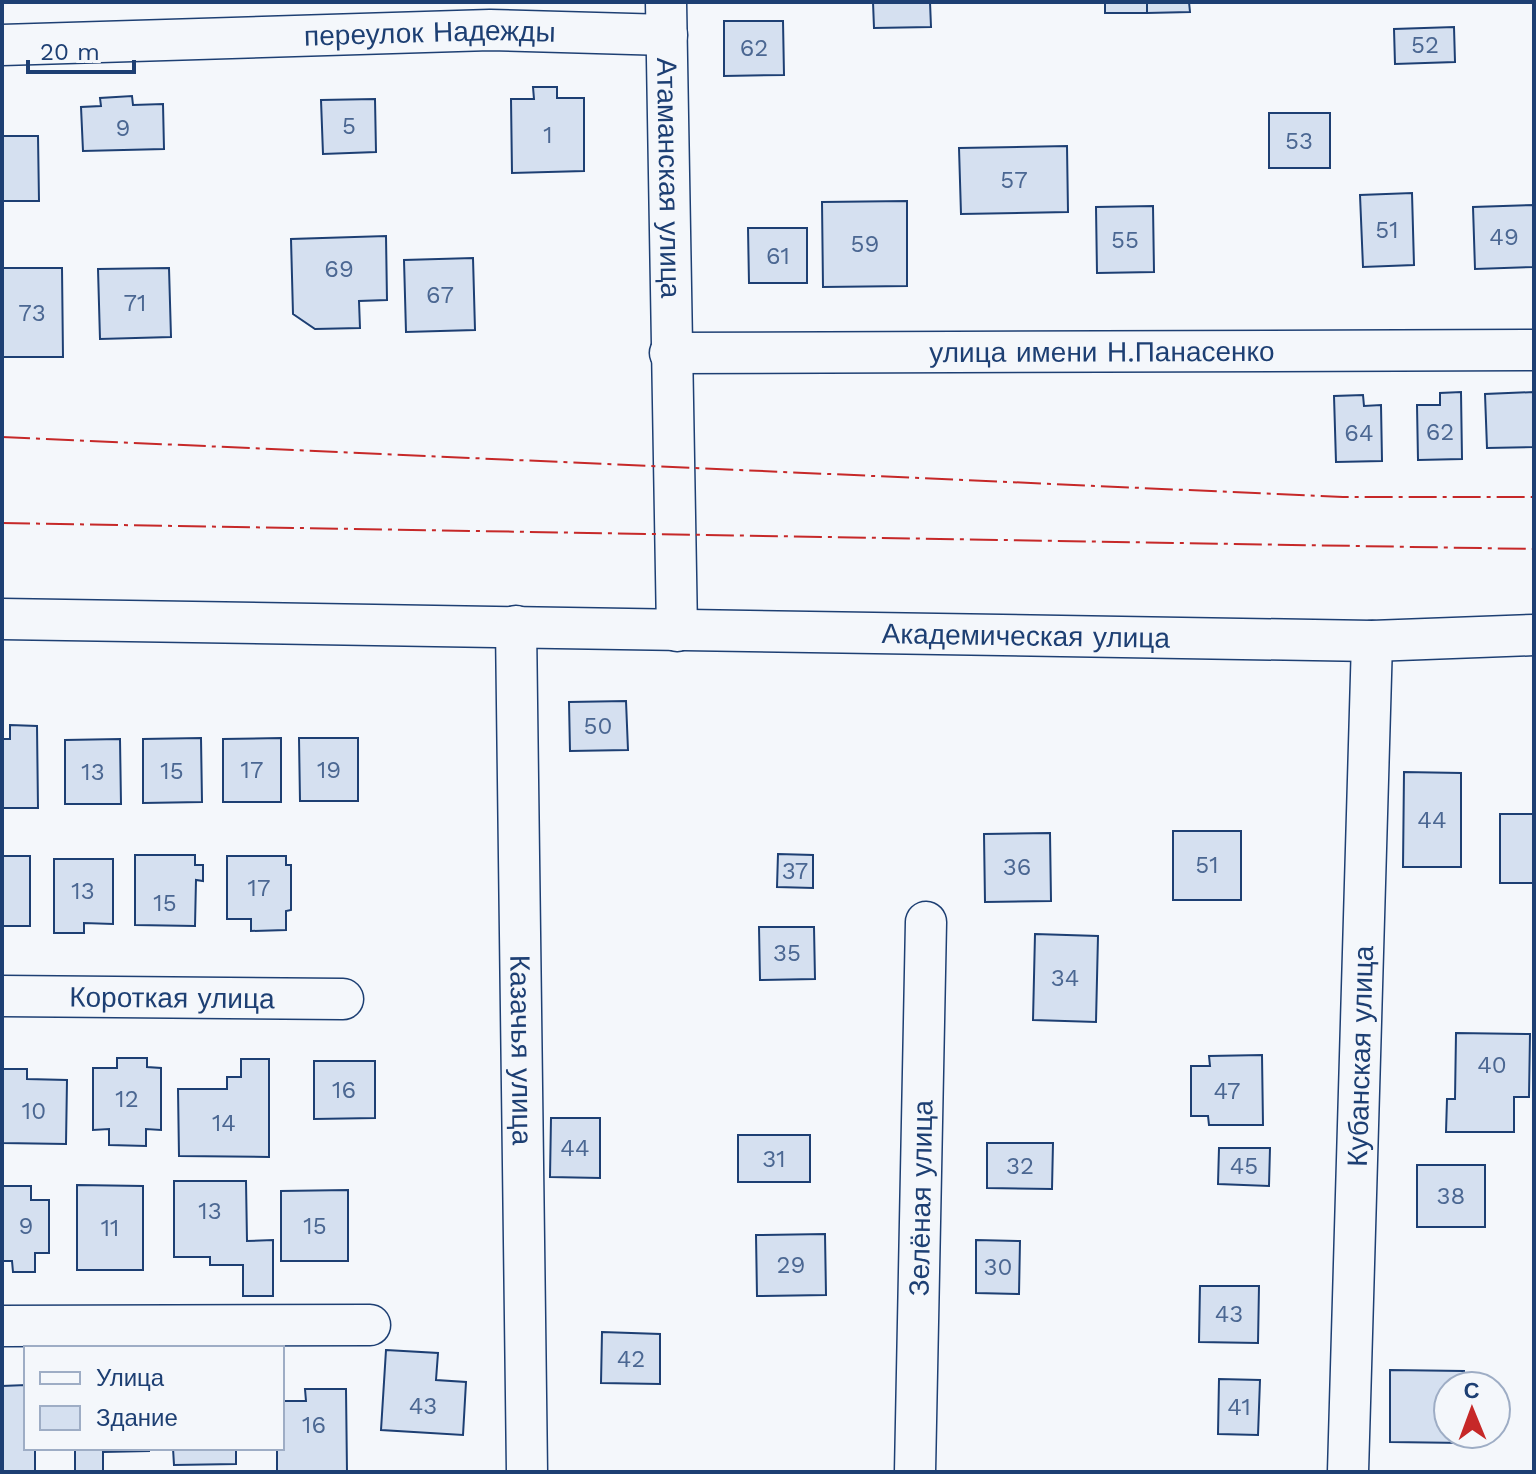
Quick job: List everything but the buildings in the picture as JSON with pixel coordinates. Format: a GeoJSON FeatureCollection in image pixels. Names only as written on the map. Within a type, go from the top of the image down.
{"type":"FeatureCollection","features":[{"type":"Feature","properties":{"kind":"street","name":"переулок Надежды"},"geometry":{"type":"LineString","coordinates":[[2,45],[490,30],[667,18]]}},
{"type":"Feature","properties":{"kind":"street","name":"Атаманская улица"},"geometry":{"type":"LineString","coordinates":[[667,18],[670,353],[677,631]]}},
{"type":"Feature","properties":{"kind":"street","name":"улица имени Н.Панасенко"},"geometry":{"type":"LineString","coordinates":[[670,353],[1534,350]]}},
{"type":"Feature","properties":{"kind":"street","name":"Академическая улица"},"geometry":{"type":"LineString","coordinates":[[2,619],[1372,641],[1534,635]]}},
{"type":"Feature","properties":{"kind":"street","name":"Казачья улица"},"geometry":{"type":"LineString","coordinates":[[516,626],[527,1472]]}},
{"type":"Feature","properties":{"kind":"street","name":"Кубанская улица"},"geometry":{"type":"LineString","coordinates":[[1348,1472],[1372,641]]}},
{"type":"Feature","properties":{"kind":"street","name":"Зелёная улица"},"geometry":{"type":"LineString","coordinates":[[915,1472],[926,922]]}},
{"type":"Feature","properties":{"kind":"street","name":"Короткая улица"},"geometry":{"type":"LineString","coordinates":[[2,996],[343,999]]}},
{"type":"Feature","properties":{"kind":"street"},"geometry":{"type":"LineString","coordinates":[[2,1326],[370,1325]]}},
{"type":"Feature","properties":{"kind":"power"},"geometry":{"type":"LineString","coordinates":[[2,437],[1343,497],[1534,497]]}},
{"type":"Feature","properties":{"kind":"power"},"geometry":{"type":"LineString","coordinates":[[2,523],[1534,549]]}}]}
